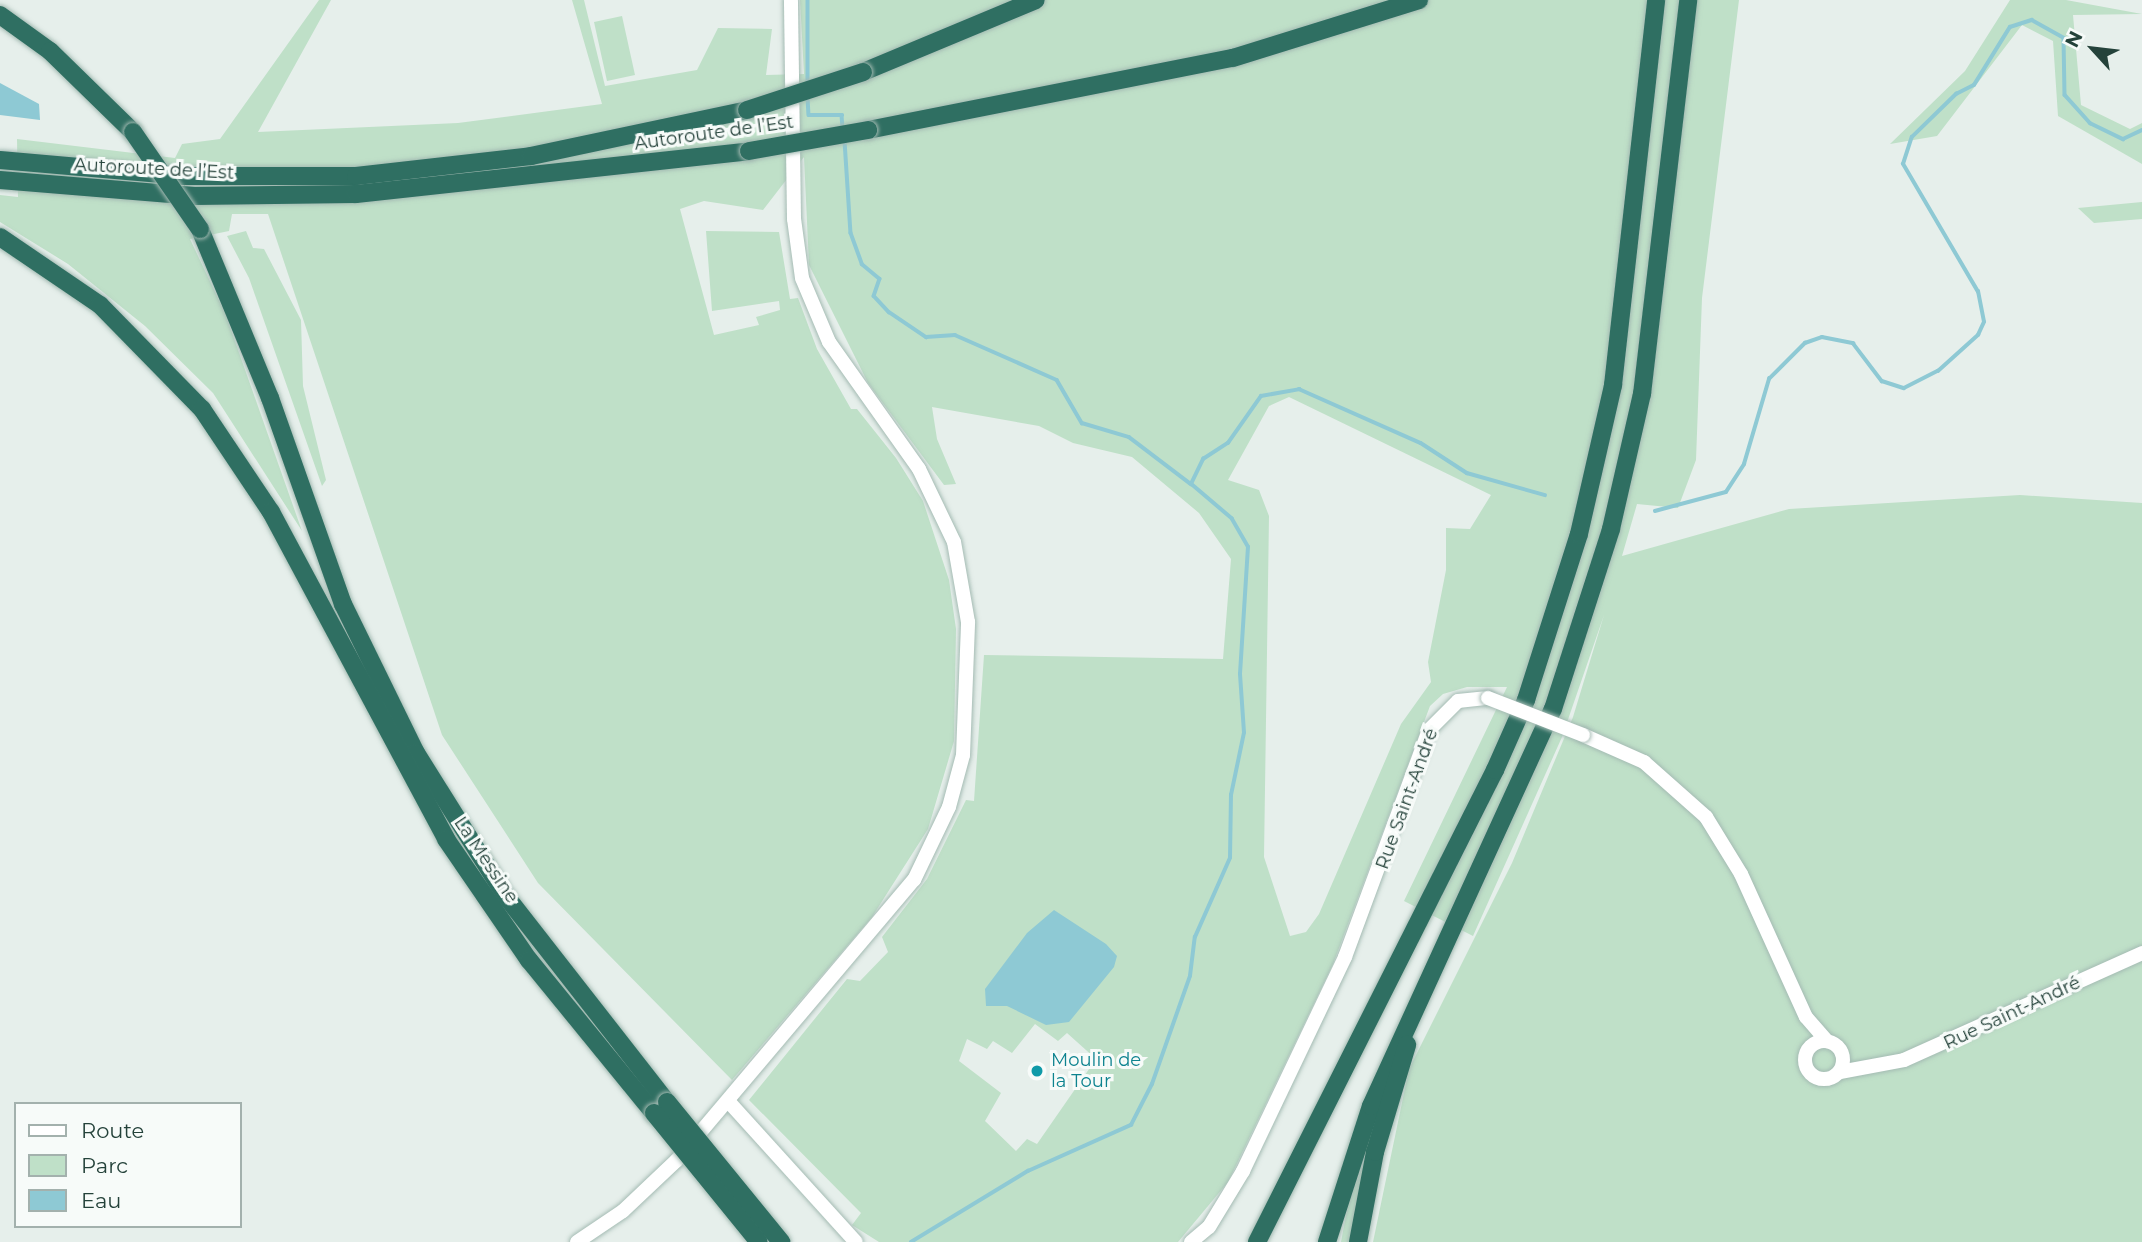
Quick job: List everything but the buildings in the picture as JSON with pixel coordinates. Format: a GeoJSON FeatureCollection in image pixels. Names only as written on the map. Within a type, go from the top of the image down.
{"type":"FeatureCollection","features":[{"type":"Feature","properties":{"kind":"highway","name":"Autoroute de l’Est"},"geometry":{"type":"LineString","coordinates":[[0,160],[184,176],[356,176],[531,156],[747,110],[863,72],[1036,0]]}},
{"type":"Feature","properties":{"kind":"highway","name":"Autoroute de l’Est"},"geometry":{"type":"LineString","coordinates":[[0,180],[194,196],[356,194],[750,151],[1233,58],[1419,0]]}},
{"type":"Feature","properties":{"kind":"highway"},"geometry":{"type":"LineString","coordinates":[[1257,1242],[1495,770],[1526,700],[1579,534],[1613,385],[1656,0]]}},
{"type":"Feature","properties":{"kind":"highway"},"geometry":{"type":"LineString","coordinates":[[1327,1242],[1352,1154],[1411,1016],[1553,709],[1611,529],[1642,394],[1688,0]]}},
{"type":"Feature","properties":{"kind":"highway","name":"La Messine"},"geometry":{"type":"LineString","coordinates":[[0,15],[50,51],[132,132],[201,229],[261,374],[324,554],[390,704],[441,797],[544,948],[759,1242]]}},
{"type":"Feature","properties":{"kind":"highway","name":"La Messine"},"geometry":{"type":"LineString","coordinates":[[0,237],[100,305],[160,360],[240,461],[446,839],[529,960],[781,1242]]}},
{"type":"Feature","properties":{"kind":"highway"},"geometry":{"type":"LineString","coordinates":[[1359,1242],[1411,1016]]}},
{"type":"Feature","properties":{"kind":"street"},"geometry":{"type":"LineString","coordinates":[[577,1242],[646,1189],[728,1101],[914,880],[955,789],[969,700],[963,583],[943,513],[843,367],[802,278],[794,219],[791,0]]}},
{"type":"Feature","properties":{"kind":"street","name":"Rue Saint-André"},"geometry":{"type":"LineString","coordinates":[[1191,1242],[1214,1219],[1243,1171],[1340,970],[1429,730],[1458,701],[1488,698],[1644,762],[1706,817],[1741,874],[1806,1017],[1827,1041]]}},
{"type":"Feature","properties":{"kind":"street","name":"Rue Saint-André"},"geometry":{"type":"LineString","coordinates":[[1840,1072],[1879,1066],[1963,1037],[2142,953]]}},
{"type":"Feature","properties":{"kind":"street","name":"Rue Saint-André"},"geometry":{"type":"LineString","coordinates":[[1806,1017],[1807,1051]]}},
{"type":"Feature","properties":{"kind":"street"},"geometry":{"type":"LineString","coordinates":[[1842,1054],[1840,1072],[1828,1080],[1812,1076],[1807,1051],[1827,1041],[1842,1054],[1879,1066]]}},
{"type":"Feature","properties":{"kind":"street"},"geometry":{"type":"LineString","coordinates":[[728,1101],[856,1242]]}},
{"type":"Feature","properties":{"kind":"green space"},"geometry":{"type":"Polygon","coordinates":[[[319,0],[331,0],[258,132],[458,123],[602,104],[572,0],[584,0],[605,86],[697,70],[718,28],[772,29],[766,75],[804,74],[800,0],[1739,0],[1702,298],[1696,460],[1678,508],[1637,504],[1622,556],[1789,509],[2020,495],[2142,503],[2142,1242],[1373,1242],[1409,1069],[1512,863],[1573,717],[1604,615],[1562,737],[1473,936],[1404,901],[1507,687],[1467,687],[1443,694],[1430,706],[1333,964],[1228,1182],[1178,1242],[879,1242],[852,1225],[861,1213],[749,1100],[847,979],[860,981],[888,952],[882,937],[927,879],[966,800],[974,801],[984,655],[1223,659],[1231,559],[1199,513],[1132,457],[1073,443],[1039,426],[932,407],[937,439],[956,484],[944,485],[868,383],[809,265],[804,157],[763,210],[704,201],[680,209],[714,335],[759,325],[756,317],[780,310],[779,301],[712,311],[706,231],[779,232],[790,299],[798,298],[817,349],[851,409],[857,409],[896,458],[923,501],[949,580],[956,629],[954,741],[928,829],[872,917],[732,1080],[538,883],[442,735],[268,214],[232,214],[229,231],[190,239],[225,313],[302,531],[213,393],[145,326],[68,264],[0,222],[0,195],[18,197],[17,139],[175,158],[182,144],[220,139],[319,0]],[[1289,397],[1269,406],[1228,480],[1259,490],[1269,516],[1264,857],[1290,936],[1306,932],[1319,914],[1401,724],[1431,682],[1428,662],[1446,570],[1446,528],[1470,529],[1491,495],[1289,397]],[[1035,1024],[1012,1053],[993,1041],[987,1049],[967,1039],[959,1061],[1001,1093],[985,1121],[1016,1151],[1027,1139],[1037,1144],[1096,1059],[1067,1033],[1058,1041],[1035,1024]]]}},
{"type":"Feature","properties":{"kind":"green space"},"geometry":{"type":"Polygon","coordinates":[[[2010,0],[2066,0],[2142,14],[2073,15],[2081,105],[2130,129],[2142,123],[2142,164],[2058,116],[2053,41],[2022,25],[1937,136],[1890,144],[1965,71],[2010,0]]]}},
{"type":"Feature","properties":{"kind":"green space"},"geometry":{"type":"Polygon","coordinates":[[[622,16],[635,75],[607,81],[594,22],[622,16]]]}},
{"type":"Feature","properties":{"kind":"green space"},"geometry":{"type":"Polygon","coordinates":[[[2142,202],[2142,219],[2094,223],[2078,208],[2142,202]]]}},
{"type":"Feature","properties":{"kind":"green space"},"geometry":{"type":"Polygon","coordinates":[[[246,231],[253,248],[264,249],[301,320],[303,386],[326,480],[322,486],[249,278],[227,236],[246,231]]]}},
{"type":"Feature","properties":{"kind":"green space"},"geometry":{"type":"Polygon","coordinates":[[[1364,1162],[1354,1242],[1341,1242],[1348,1205],[1364,1162]]]}},
{"type":"Feature","properties":{"kind":"water"},"geometry":{"type":"Polygon","coordinates":[[[0,83],[39,104],[40,120],[0,115],[0,83]]]}},
{"type":"Feature","properties":{"kind":"water"},"geometry":{"type":"Polygon","coordinates":[[[1054,910],[1106,944],[1117,956],[1114,967],[1069,1022],[1046,1025],[1007,1006],[986,1006],[985,989],[1027,933],[1054,910]]]}},
{"type":"Feature","properties":{"kind":"waterway"},"geometry":{"type":"LineString","coordinates":[[808,0],[808,85]]}},
{"type":"Feature","properties":{"kind":"waterway"},"geometry":{"type":"LineString","coordinates":[[1655,511],[1726,492],[1744,464],[1769,379],[1805,343],[1822,337],[1853,343],[1882,381],[1904,388],[1938,371],[1978,335],[1984,322],[1978,292],[1903,164],[1912,137],[1956,94],[1974,85],[2010,27],[2032,20],[2064,38],[2065,95],[2090,123],[2123,139],[2142,130]]}},
{"type":"Feature","properties":{"kind":"waterway"},"geometry":{"type":"LineString","coordinates":[[808,97],[809,115],[842,115],[843,130]]}},
{"type":"Feature","properties":{"kind":"waterway"},"geometry":{"type":"LineString","coordinates":[[845,141],[851,233],[862,264],[880,279],[874,296],[889,312],[926,337],[955,335],[1057,380],[1082,423],[1129,437],[1191,484]]}},
{"type":"Feature","properties":{"kind":"waterway"},"geometry":{"type":"LineString","coordinates":[[911,1242],[1028,1171],[1131,1125],[1152,1084],[1190,976],[1195,937],[1230,858],[1231,795],[1244,733],[1240,674],[1248,547],[1232,519],[1191,484],[1203,459],[1228,443],[1261,396],[1299,389],[1421,443],[1467,473],[1545,495]]}},
{"type":"Feature","properties":{"kind":"place","name":"Moulin de la Tour"},"geometry":{"type":"Point","coordinates":[1037,1071]}}]}
